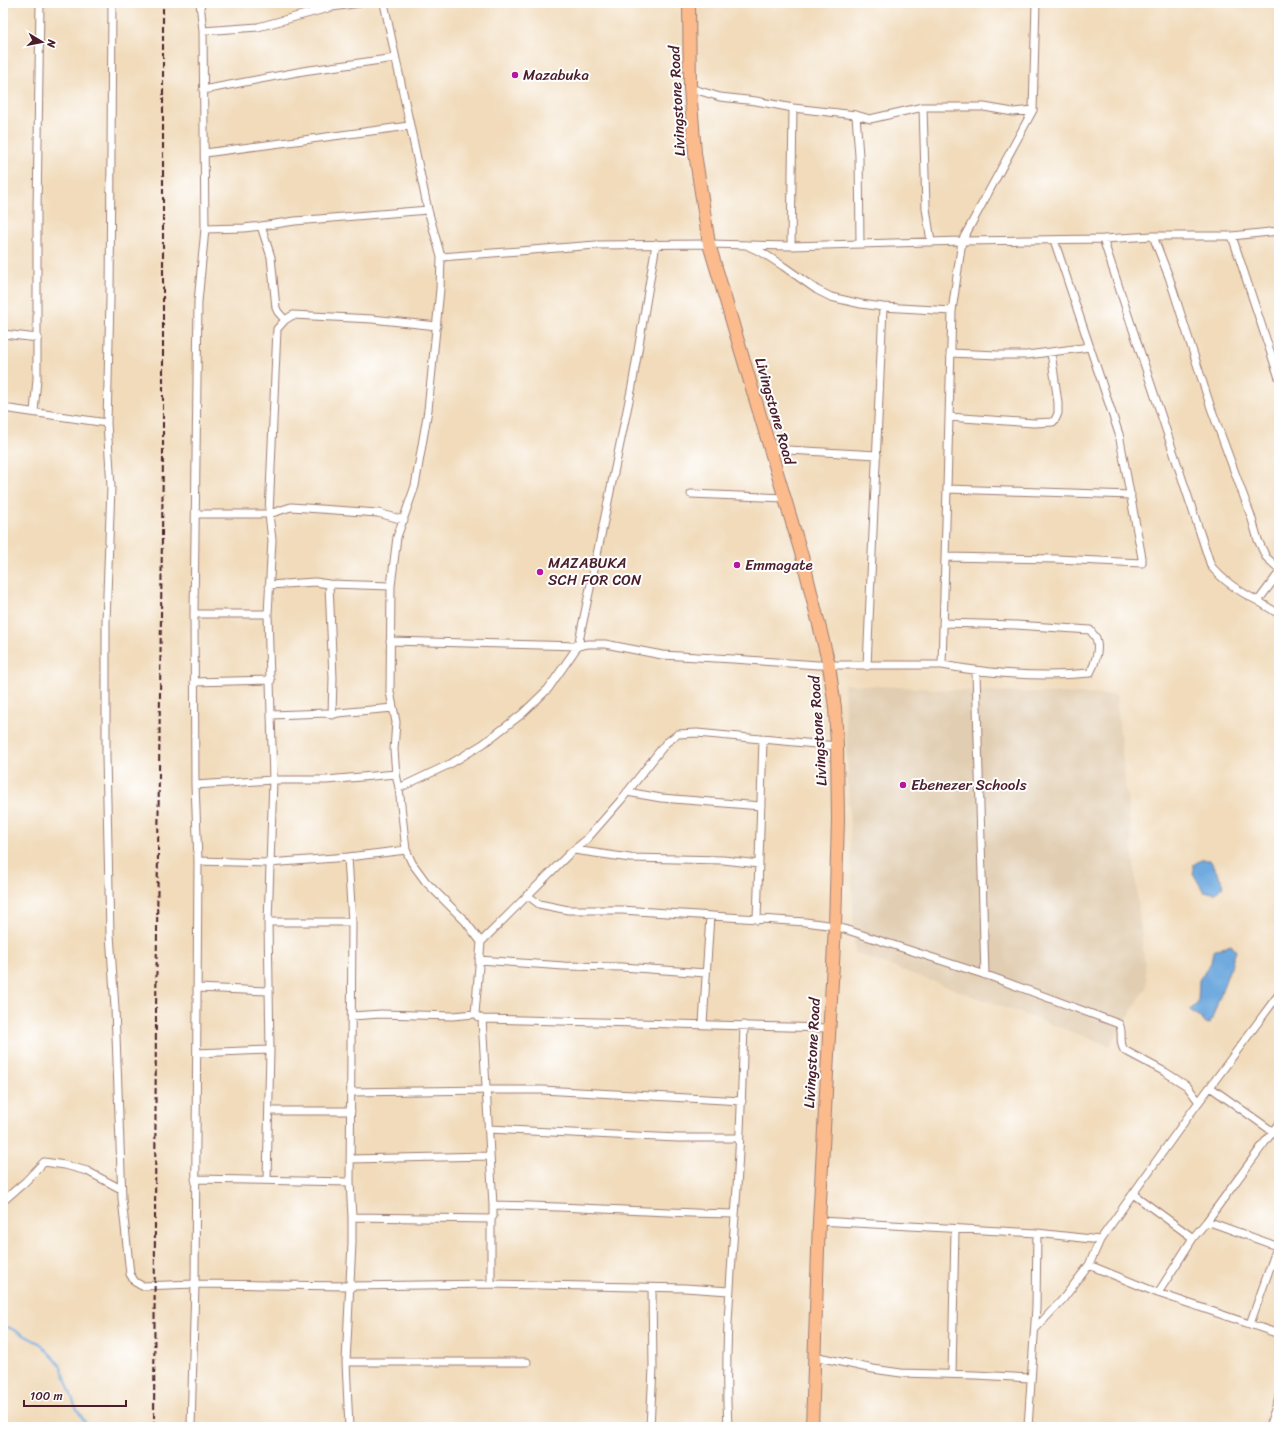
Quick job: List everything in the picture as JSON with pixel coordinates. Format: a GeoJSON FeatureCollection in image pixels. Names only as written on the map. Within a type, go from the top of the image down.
{"type":"FeatureCollection","features":[{"type":"Feature","properties":{"kind":"highway","name":"Livingstone Road"},"geometry":{"type":"LineString","coordinates":[[689,3],[690,88],[695,153],[709,244],[802,556],[829,665],[835,708],[838,819],[835,926],[819,1221],[812,1427]]}},
{"type":"Feature","properties":{"kind":"street"},"geometry":{"type":"LineString","coordinates":[[34,412],[37,379],[38,338],[36,212],[40,3]]}},
{"type":"Feature","properties":{"kind":"street"},"geometry":{"type":"LineString","coordinates":[[112,3],[110,299],[107,423],[111,487],[106,621],[106,757],[110,934],[115,1015],[121,1189],[130,1274],[133,1279],[142,1286],[195,1284],[350,1286],[491,1284],[686,1288],[729,1291]]}},
{"type":"Feature","properties":{"kind":"street"},"geometry":{"type":"LineString","coordinates":[[191,1427],[195,1284],[198,861],[194,785],[194,614],[198,302],[205,229],[203,31],[200,3]]}},
{"type":"Feature","properties":{"kind":"street"},"geometry":{"type":"LineString","coordinates":[[203,31],[258,27],[332,7],[360,3]]}},
{"type":"Feature","properties":{"kind":"street"},"geometry":{"type":"LineString","coordinates":[[384,3],[409,126],[440,257],[440,289],[428,410],[417,478],[397,538],[391,586],[390,692],[396,722],[394,750],[396,774],[406,850],[412,863],[426,882],[465,921],[481,942]]}},
{"type":"Feature","properties":{"kind":"street"},"geometry":{"type":"LineString","coordinates":[[942,665],[952,311],[962,241],[1033,110],[1036,3]]}},
{"type":"Feature","properties":{"kind":"street"},"geometry":{"type":"LineString","coordinates":[[203,90],[303,71],[395,58]]}},
{"type":"Feature","properties":{"kind":"street"},"geometry":{"type":"LineString","coordinates":[[690,88],[720,97],[756,101],[793,108],[856,115],[870,119],[923,107],[984,107],[1013,112],[1033,110]]}},
{"type":"Feature","properties":{"kind":"street"},"geometry":{"type":"LineString","coordinates":[[923,107],[926,208],[931,242]]}},
{"type":"Feature","properties":{"kind":"street"},"geometry":{"type":"LineString","coordinates":[[791,246],[793,108]]}},
{"type":"Feature","properties":{"kind":"street"},"geometry":{"type":"LineString","coordinates":[[856,115],[859,156],[860,244]]}},
{"type":"Feature","properties":{"kind":"street"},"geometry":{"type":"LineString","coordinates":[[205,153],[409,126]]}},
{"type":"Feature","properties":{"kind":"street"},"geometry":{"type":"LineString","coordinates":[[205,229],[244,228],[295,221],[428,210]]}},
{"type":"Feature","properties":{"kind":"street"},"geometry":{"type":"LineString","coordinates":[[261,226],[270,257],[276,308],[285,320]]}},
{"type":"Feature","properties":{"kind":"street"},"geometry":{"type":"LineString","coordinates":[[440,257],[596,245],[742,244],[791,246],[1103,239],[1153,236],[1232,236],[1279,231]]}},
{"type":"Feature","properties":{"kind":"street"},"geometry":{"type":"LineString","coordinates":[[1153,236],[1169,277],[1211,408],[1251,516],[1258,540],[1266,557],[1279,569]]}},
{"type":"Feature","properties":{"kind":"street"},"geometry":{"type":"LineString","coordinates":[[1232,236],[1279,378]]}},
{"type":"Feature","properties":{"kind":"street"},"geometry":{"type":"LineString","coordinates":[[1103,239],[1211,566],[1233,587],[1258,600],[1279,614]]}},
{"type":"Feature","properties":{"kind":"street"},"geometry":{"type":"LineString","coordinates":[[945,557],[1056,559],[1142,563],[1119,434],[1054,240]]}},
{"type":"Feature","properties":{"kind":"street"},"geometry":{"type":"LineString","coordinates":[[399,788],[450,764],[483,744],[522,714],[548,689],[578,646],[632,386],[656,244]]}},
{"type":"Feature","properties":{"kind":"street"},"geometry":{"type":"LineString","coordinates":[[742,244],[763,253],[817,290],[830,297],[883,307],[952,311]]}},
{"type":"Feature","properties":{"kind":"street"},"geometry":{"type":"LineString","coordinates":[[867,666],[883,307]]}},
{"type":"Feature","properties":{"kind":"street"},"geometry":{"type":"LineString","coordinates":[[267,1180],[270,1111],[268,922],[273,780],[268,614],[272,540],[269,514],[277,330],[285,320],[293,316],[356,318],[437,326]]}},
{"type":"Feature","properties":{"kind":"street"},"geometry":{"type":"LineString","coordinates":[[3,334],[38,338]]}},
{"type":"Feature","properties":{"kind":"street"},"geometry":{"type":"LineString","coordinates":[[950,353],[998,356],[1026,355],[1090,347]]}},
{"type":"Feature","properties":{"kind":"street"},"geometry":{"type":"LineString","coordinates":[[949,417],[1034,423],[1053,422],[1058,413],[1058,403],[1051,352]]}},
{"type":"Feature","properties":{"kind":"street"},"geometry":{"type":"LineString","coordinates":[[3,408],[107,423]]}},
{"type":"Feature","properties":{"kind":"street"},"geometry":{"type":"LineString","coordinates":[[770,449],[877,455]]}},
{"type":"Feature","properties":{"kind":"street"},"geometry":{"type":"LineString","coordinates":[[947,489],[1131,495]]}},
{"type":"Feature","properties":{"kind":"street"},"geometry":{"type":"LineString","coordinates":[[691,494],[784,498]]}},
{"type":"Feature","properties":{"kind":"street"},"geometry":{"type":"LineString","coordinates":[[196,514],[269,514],[291,506],[378,513],[404,520]]}},
{"type":"Feature","properties":{"kind":"street"},"geometry":{"type":"LineString","coordinates":[[1258,600],[1279,573]]}},
{"type":"Feature","properties":{"kind":"street"},"geometry":{"type":"LineString","coordinates":[[269,586],[315,582],[329,584],[391,586]]}},
{"type":"Feature","properties":{"kind":"street"},"geometry":{"type":"LineString","coordinates":[[329,584],[333,678],[332,715]]}},
{"type":"Feature","properties":{"kind":"street"},"geometry":{"type":"LineString","coordinates":[[194,614],[268,614]]}},
{"type":"Feature","properties":{"kind":"street"},"geometry":{"type":"LineString","coordinates":[[390,641],[578,646],[588,644],[605,644],[662,655],[829,665],[942,665],[976,672],[1047,676],[1090,673],[1095,665],[1097,647],[1096,638],[1090,630],[1016,625],[943,623]]}},
{"type":"Feature","properties":{"kind":"street"},"geometry":{"type":"LineString","coordinates":[[976,672],[985,975]]}},
{"type":"Feature","properties":{"kind":"street"},"geometry":{"type":"LineString","coordinates":[[194,682],[271,680]]}},
{"type":"Feature","properties":{"kind":"street"},"geometry":{"type":"LineString","coordinates":[[271,715],[332,715],[338,713],[393,708]]}},
{"type":"Feature","properties":{"kind":"street"},"geometry":{"type":"LineString","coordinates":[[475,1014],[481,942],[527,895],[586,840],[666,743],[678,734],[697,734],[837,746]]}},
{"type":"Feature","properties":{"kind":"street"},"geometry":{"type":"LineString","coordinates":[[757,920],[763,740]]}},
{"type":"Feature","properties":{"kind":"street"},"geometry":{"type":"LineString","coordinates":[[194,785],[273,780],[326,780],[396,774]]}},
{"type":"Feature","properties":{"kind":"street"},"geometry":{"type":"LineString","coordinates":[[627,792],[661,798],[761,806]]}},
{"type":"Feature","properties":{"kind":"street"},"geometry":{"type":"LineString","coordinates":[[198,861],[269,863],[348,857],[406,850]]}},
{"type":"Feature","properties":{"kind":"street"},"geometry":{"type":"LineString","coordinates":[[574,850],[630,858],[723,860],[759,864]]}},
{"type":"Feature","properties":{"kind":"street"},"geometry":{"type":"LineString","coordinates":[[348,857],[352,922],[350,1159],[352,1217],[346,1362],[349,1427]]}},
{"type":"Feature","properties":{"kind":"street"},"geometry":{"type":"LineString","coordinates":[[527,895],[539,904],[568,910],[622,910],[805,922],[835,926],[985,975],[1118,1024],[1122,1030],[1121,1046],[1124,1050],[1165,1072],[1187,1086],[1199,1102]]}},
{"type":"Feature","properties":{"kind":"street"},"geometry":{"type":"LineString","coordinates":[[703,1024],[710,916]]}},
{"type":"Feature","properties":{"kind":"street"},"geometry":{"type":"LineString","coordinates":[[268,922],[352,922]]}},
{"type":"Feature","properties":{"kind":"street"},"geometry":{"type":"LineString","coordinates":[[479,960],[564,966],[622,967],[706,972]]}},
{"type":"Feature","properties":{"kind":"street"},"geometry":{"type":"LineString","coordinates":[[197,988],[268,991]]}},
{"type":"Feature","properties":{"kind":"street"},"geometry":{"type":"LineString","coordinates":[[1034,1329],[1063,1299],[1089,1265],[1100,1240],[1132,1194],[1279,994]]}},
{"type":"Feature","properties":{"kind":"street"},"geometry":{"type":"LineString","coordinates":[[352,1016],[381,1014],[452,1016],[475,1014],[482,1019],[830,1028]]}},
{"type":"Feature","properties":{"kind":"street"},"geometry":{"type":"LineString","coordinates":[[482,1019],[493,1205],[493,1216],[491,1219],[491,1284]]}},
{"type":"Feature","properties":{"kind":"street"},"geometry":{"type":"LineString","coordinates":[[728,1427],[726,1354],[740,1138],[744,1025]]}},
{"type":"Feature","properties":{"kind":"street"},"geometry":{"type":"LineString","coordinates":[[196,1053],[270,1050]]}},
{"type":"Feature","properties":{"kind":"street"},"geometry":{"type":"LineString","coordinates":[[1210,1087],[1272,1131]]}},
{"type":"Feature","properties":{"kind":"street"},"geometry":{"type":"LineString","coordinates":[[351,1092],[487,1090],[580,1092],[742,1101]]}},
{"type":"Feature","properties":{"kind":"street"},"geometry":{"type":"LineString","coordinates":[[270,1111],[351,1111]]}},
{"type":"Feature","properties":{"kind":"street"},"geometry":{"type":"LineString","coordinates":[[1158,1293],[1193,1238],[1279,1123]]}},
{"type":"Feature","properties":{"kind":"street"},"geometry":{"type":"LineString","coordinates":[[488,1129],[678,1138],[740,1138]]}},
{"type":"Feature","properties":{"kind":"street"},"geometry":{"type":"LineString","coordinates":[[350,1159],[489,1156]]}},
{"type":"Feature","properties":{"kind":"street"},"geometry":{"type":"LineString","coordinates":[[3,1200],[25,1182],[44,1162],[65,1165],[87,1171],[121,1189]]}},
{"type":"Feature","properties":{"kind":"street"},"geometry":{"type":"LineString","coordinates":[[195,1179],[350,1182]]}},
{"type":"Feature","properties":{"kind":"street"},"geometry":{"type":"LineString","coordinates":[[1132,1194],[1193,1238]]}},
{"type":"Feature","properties":{"kind":"street"},"geometry":{"type":"LineString","coordinates":[[493,1205],[616,1209],[670,1213],[735,1214]]}},
{"type":"Feature","properties":{"kind":"street"},"geometry":{"type":"LineString","coordinates":[[352,1217],[491,1219]]}},
{"type":"Feature","properties":{"kind":"street"},"geometry":{"type":"LineString","coordinates":[[819,1221],[1037,1233],[1100,1240]]}},
{"type":"Feature","properties":{"kind":"street"},"geometry":{"type":"LineString","coordinates":[[1207,1221],[1278,1245],[1250,1324]]}},
{"type":"Feature","properties":{"kind":"street"},"geometry":{"type":"LineString","coordinates":[[952,1374],[955,1229]]}},
{"type":"Feature","properties":{"kind":"street"},"geometry":{"type":"LineString","coordinates":[[1028,1427],[1036,1307],[1037,1233]]}},
{"type":"Feature","properties":{"kind":"street"},"geometry":{"type":"LineString","coordinates":[[1089,1265],[1158,1293],[1279,1334]]}},
{"type":"Feature","properties":{"kind":"street"},"geometry":{"type":"LineString","coordinates":[[650,1427],[653,1368],[652,1288]]}},
{"type":"Feature","properties":{"kind":"street"},"geometry":{"type":"LineString","coordinates":[[814,1356],[887,1371],[1031,1378]]}},
{"type":"Feature","properties":{"kind":"street"},"geometry":{"type":"LineString","coordinates":[[346,1362],[527,1362]]}},
{"type":"Feature","properties":{"kind":"street"},"geometry":{"type":"LineString","coordinates":[[1269,1427],[1276,1417],[1279,1398]]}},
{"type":"Feature","properties":{"kind":"shaded area"},"geometry":{"type":"Polygon","coordinates":[[[844,684],[956,690],[1116,695],[1147,986],[1110,1046],[855,953],[844,684]]]}},
{"type":"Feature","properties":{"kind":"water"},"geometry":{"type":"Polygon","coordinates":[[[1201,860],[1210,860],[1224,885],[1216,893],[1204,892],[1193,873],[1193,865],[1201,860]]]}},
{"type":"Feature","properties":{"kind":"water"},"geometry":{"type":"Polygon","coordinates":[[[1231,945],[1236,951],[1210,1024],[1206,1023],[1190,1010],[1198,1003],[1199,980],[1211,963],[1213,951],[1231,945]]]}},
{"type":"Feature","properties":{"kind":"waterway"},"geometry":{"type":"LineString","coordinates":[[3,1329],[8,1327],[41,1344],[61,1366],[75,1406],[88,1427]]}},
{"type":"Feature","properties":{"kind":"railway"},"geometry":{"type":"LineString","coordinates":[[154,1427],[156,1010],[163,457],[163,3]]}},
{"type":"Feature","properties":{"kind":"place","name":"Mazabuka"},"geometry":{"type":"Point","coordinates":[515,75]}},
{"type":"Feature","properties":{"kind":"place","name":"Emmagate"},"geometry":{"type":"Point","coordinates":[737,565]}},
{"type":"Feature","properties":{"kind":"place","name":"MAZABUKA SCH FOR CON"},"geometry":{"type":"Point","coordinates":[540,572]}},
{"type":"Feature","properties":{"kind":"place","name":"Ebenezer Schools"},"geometry":{"type":"Point","coordinates":[903,785]}}]}
